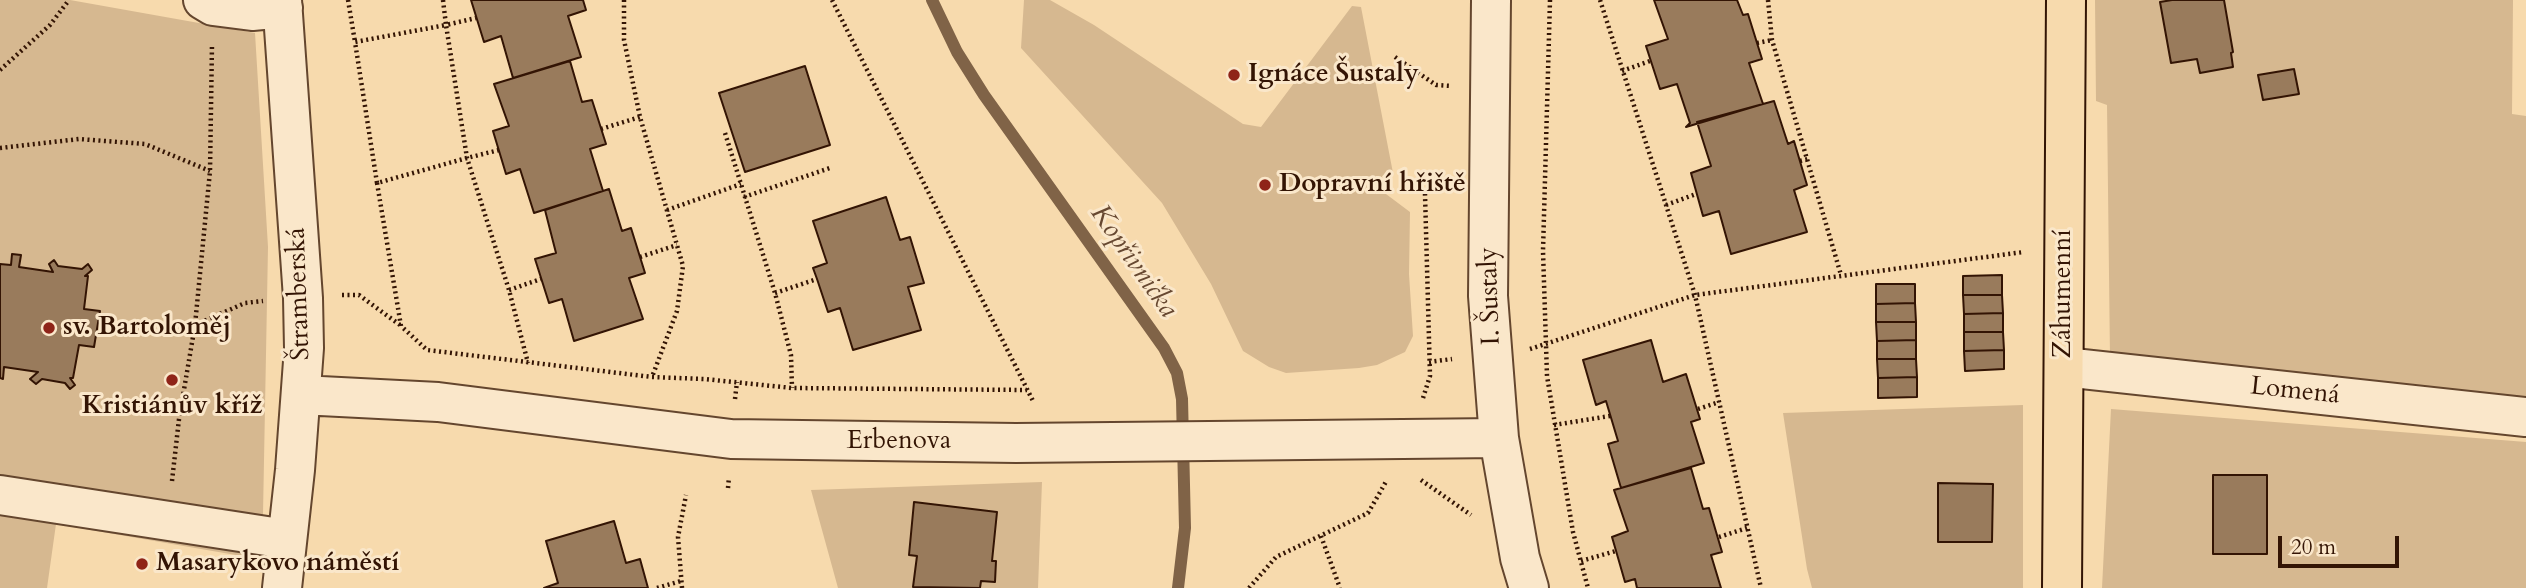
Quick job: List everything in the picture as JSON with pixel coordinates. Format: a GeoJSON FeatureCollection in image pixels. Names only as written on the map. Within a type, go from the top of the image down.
{"type":"FeatureCollection","features":[{"type":"Feature","properties":{"kind":"main road","name":"Záhumenní"},"geometry":{"type":"LineString","coordinates":[[2062,588],[2066,0]]}},
{"type":"Feature","properties":{"kind":"street","name":"I. Šustaly"},"geometry":{"type":"LineString","coordinates":[[1491,0],[1488,296],[1499,438],[1520,558],[1529,588]]}},
{"type":"Feature","properties":{"kind":"street"},"geometry":{"type":"LineString","coordinates":[[208,3],[252,11],[282,4]]}},
{"type":"Feature","properties":{"kind":"street","name":"Štramberská"},"geometry":{"type":"LineString","coordinates":[[282,4],[303,298],[301,396],[282,588]]}},
{"type":"Feature","properties":{"kind":"street","name":"Lomená"},"geometry":{"type":"LineString","coordinates":[[2064,367],[2526,417]]}},
{"type":"Feature","properties":{"kind":"street","name":"Erbenova"},"geometry":{"type":"LineString","coordinates":[[301,396],[438,402],[732,439],[1117,442],[1499,438]]}},
{"type":"Feature","properties":{"kind":"street"},"geometry":{"type":"LineString","coordinates":[[0,495],[286,539]]}},
{"type":"Feature","properties":{"kind":"path"},"geometry":{"type":"LineString","coordinates":[[0,70],[50,25],[69,0]]}},
{"type":"Feature","properties":{"kind":"path"},"geometry":{"type":"LineString","coordinates":[[348,0],[401,326]]}},
{"type":"Feature","properties":{"kind":"path"},"geometry":{"type":"LineString","coordinates":[[443,0],[467,158],[509,290],[528,363]]}},
{"type":"Feature","properties":{"kind":"path"},"geometry":{"type":"LineString","coordinates":[[624,0],[624,40],[640,117],[683,266],[677,311],[652,377]]}},
{"type":"Feature","properties":{"kind":"path"},"geometry":{"type":"LineString","coordinates":[[832,0],[1038,410]]}},
{"type":"Feature","properties":{"kind":"path"},"geometry":{"type":"LineString","coordinates":[[1550,0],[1543,251],[1546,376],[1573,532],[1588,588]]}},
{"type":"Feature","properties":{"kind":"path"},"geometry":{"type":"LineString","coordinates":[[1600,0],[1695,295],[1761,588]]}},
{"type":"Feature","properties":{"kind":"path"},"geometry":{"type":"LineString","coordinates":[[1768,0],[1772,40],[1841,275]]}},
{"type":"Feature","properties":{"kind":"path"},"geometry":{"type":"LineString","coordinates":[[167,520],[179,419],[195,326],[210,171],[208,3]]}},
{"type":"Feature","properties":{"kind":"path"},"geometry":{"type":"LineString","coordinates":[[355,42],[476,18]]}},
{"type":"Feature","properties":{"kind":"path"},"geometry":{"type":"LineString","coordinates":[[1757,43],[1772,40]]}},
{"type":"Feature","properties":{"kind":"path"},"geometry":{"type":"LineString","coordinates":[[1395,57],[1436,85],[1490,88]]}},
{"type":"Feature","properties":{"kind":"path"},"geometry":{"type":"LineString","coordinates":[[1622,71],[1650,61]]}},
{"type":"Feature","properties":{"kind":"path"},"geometry":{"type":"LineString","coordinates":[[601,129],[640,117]]}},
{"type":"Feature","properties":{"kind":"path"},"geometry":{"type":"LineString","coordinates":[[725,134],[775,293],[791,355],[792,388]]}},
{"type":"Feature","properties":{"kind":"path"},"geometry":{"type":"LineString","coordinates":[[0,148],[79,139],[145,144],[210,171]]}},
{"type":"Feature","properties":{"kind":"path"},"geometry":{"type":"LineString","coordinates":[[377,183],[499,150]]}},
{"type":"Feature","properties":{"kind":"path"},"geometry":{"type":"LineString","coordinates":[[1800,161],[1808,159]]}},
{"type":"Feature","properties":{"kind":"path"},"geometry":{"type":"LineString","coordinates":[[744,197],[830,168]]}},
{"type":"Feature","properties":{"kind":"path"},"geometry":{"type":"LineString","coordinates":[[667,210],[741,184]]}},
{"type":"Feature","properties":{"kind":"path"},"geometry":{"type":"LineString","coordinates":[[1424,397],[1430,376],[1425,194]]}},
{"type":"Feature","properties":{"kind":"path"},"geometry":{"type":"LineString","coordinates":[[1666,205],[1696,194]]}},
{"type":"Feature","properties":{"kind":"path"},"geometry":{"type":"LineString","coordinates":[[640,257],[677,244]]}},
{"type":"Feature","properties":{"kind":"path"},"geometry":{"type":"LineString","coordinates":[[1545,345],[1695,295],[2032,251]]}},
{"type":"Feature","properties":{"kind":"path"},"geometry":{"type":"LineString","coordinates":[[509,290],[541,279]]}},
{"type":"Feature","properties":{"kind":"path"},"geometry":{"type":"LineString","coordinates":[[775,293],[817,279]]}},
{"type":"Feature","properties":{"kind":"path"},"geometry":{"type":"LineString","coordinates":[[340,295],[359,295],[401,326],[427,350],[652,377],[792,388],[1027,390]]}},
{"type":"Feature","properties":{"kind":"path"},"geometry":{"type":"LineString","coordinates":[[195,326],[245,303],[267,301]]}},
{"type":"Feature","properties":{"kind":"path"},"geometry":{"type":"LineString","coordinates":[[1698,409],[1719,402]]}},
{"type":"Feature","properties":{"kind":"path"},"geometry":{"type":"LineString","coordinates":[[1554,425],[1611,416]]}},
{"type":"Feature","properties":{"kind":"path"},"geometry":{"type":"LineString","coordinates":[[1415,477],[1454,501],[1475,519]]}},
{"type":"Feature","properties":{"kind":"path"},"geometry":{"type":"LineString","coordinates":[[1249,588],[1276,557],[1367,513],[1382,491]]}},
{"type":"Feature","properties":{"kind":"path"},"geometry":{"type":"LineString","coordinates":[[682,588],[678,537],[686,495]]}},
{"type":"Feature","properties":{"kind":"path"},"geometry":{"type":"LineString","coordinates":[[1718,537],[1747,528]]}},
{"type":"Feature","properties":{"kind":"path"},"geometry":{"type":"LineString","coordinates":[[1321,536],[1340,588]]}},
{"type":"Feature","properties":{"kind":"path"},"geometry":{"type":"LineString","coordinates":[[1581,561],[1616,551]]}},
{"type":"Feature","properties":{"kind":"path"},"geometry":{"type":"LineString","coordinates":[[657,588],[681,581]]}},
{"type":"Feature","properties":{"kind":"shaded area"},"geometry":{"type":"Polygon","coordinates":[[[0,0],[70,0],[255,33],[268,247],[263,514],[259,559],[56,524],[47,588],[0,588],[0,0]]]}},
{"type":"Feature","properties":{"kind":"shaded area","name":"Dopravní hřiště"},"geometry":{"type":"Polygon","coordinates":[[[1024,0],[1050,0],[1094,25],[1243,124],[1261,127],[1352,6],[1361,7],[1393,173],[1382,176],[1386,194],[1410,212],[1409,274],[1413,336],[1405,352],[1377,365],[1286,373],[1269,367],[1243,351],[1211,284],[1162,203],[1021,48],[1024,0]]]}},
{"type":"Feature","properties":{"kind":"shaded area"},"geometry":{"type":"Polygon","coordinates":[[[2095,0],[2513,0],[2512,114],[2526,116],[2526,398],[2110,358],[2107,105],[2096,101],[2095,0]]]}},
{"type":"Feature","properties":{"kind":"shaded area"},"geometry":{"type":"Polygon","coordinates":[[[2023,405],[2023,588],[1812,588],[1783,413],[2023,405]]]}},
{"type":"Feature","properties":{"kind":"shaded area"},"geometry":{"type":"Polygon","coordinates":[[[2111,409],[2526,442],[2526,588],[2102,588],[2111,409]]]}},
{"type":"Feature","properties":{"kind":"shaded area"},"geometry":{"type":"Polygon","coordinates":[[[1042,482],[1038,588],[838,588],[811,490],[1042,482]]]}},
{"type":"Feature","properties":{"kind":"building"},"geometry":{"type":"Polygon","coordinates":[[[471,0],[583,0],[586,10],[568,16],[581,57],[513,78],[501,36],[484,42],[471,0]]]}},
{"type":"Feature","properties":{"kind":"building"},"geometry":{"type":"Polygon","coordinates":[[[1654,0],[1737,0],[1743,15],[1748,14],[1762,59],[1749,63],[1763,104],[1686,127],[1690,123],[1677,84],[1660,89],[1646,46],[1668,39],[1654,0]]]}},
{"type":"Feature","properties":{"kind":"building"},"geometry":{"type":"Polygon","coordinates":[[[2224,0],[2233,67],[2200,73],[2197,59],[2171,63],[2160,2],[2224,0]]]}},
{"type":"Feature","properties":{"kind":"building"},"geometry":{"type":"Polygon","coordinates":[[[570,61],[582,102],[592,100],[606,144],[590,149],[603,191],[534,213],[520,169],[506,174],[493,131],[509,126],[494,84],[570,61]]]}},
{"type":"Feature","properties":{"kind":"building"},"geometry":{"type":"Polygon","coordinates":[[[805,66],[830,145],[745,172],[719,93],[805,66]]]}},
{"type":"Feature","properties":{"kind":"building"},"geometry":{"type":"Polygon","coordinates":[[[2294,69],[2299,94],[2263,100],[2258,75],[2294,69]]]}},
{"type":"Feature","properties":{"kind":"building"},"geometry":{"type":"Polygon","coordinates":[[[1774,101],[1788,144],[1794,141],[1807,185],[1794,190],[1807,232],[1731,254],[1719,211],[1703,216],[1691,173],[1711,166],[1697,122],[1774,101]]]}},
{"type":"Feature","properties":{"kind":"building"},"geometry":{"type":"Polygon","coordinates":[[[609,189],[622,231],[631,228],[645,273],[629,278],[643,319],[574,341],[562,299],[549,303],[535,259],[556,253],[545,210],[609,189]]]}},
{"type":"Feature","properties":{"kind":"building"},"geometry":{"type":"Polygon","coordinates":[[[886,197],[900,240],[910,237],[924,283],[908,287],[921,330],[853,350],[840,308],[828,312],[813,268],[827,263],[813,221],[886,197]]]}},
{"type":"Feature","properties":{"kind":"building","name":"sv. Bartoloměj"},"geometry":{"type":"Polygon","coordinates":[[[12,254],[21,255],[19,267],[53,272],[49,264],[54,260],[58,266],[82,269],[88,264],[92,270],[85,276],[88,276],[84,309],[100,311],[94,347],[79,345],[73,378],[70,378],[75,385],[70,389],[65,383],[42,379],[36,384],[30,379],[38,372],[4,367],[3,379],[0,378],[0,264],[11,265],[12,254]]]}},
{"type":"Feature","properties":{"kind":"building"},"geometry":{"type":"Polygon","coordinates":[[[2002,275],[2002,295],[1963,295],[1963,276],[2002,275]]]}},
{"type":"Feature","properties":{"kind":"building"},"geometry":{"type":"Polygon","coordinates":[[[1876,284],[1915,284],[1915,303],[1876,304],[1876,284]]]}},
{"type":"Feature","properties":{"kind":"building"},"geometry":{"type":"Polygon","coordinates":[[[1963,295],[2002,295],[2003,313],[1964,314],[1963,295]]]}},
{"type":"Feature","properties":{"kind":"building"},"geometry":{"type":"Polygon","coordinates":[[[1915,303],[1916,322],[1876,322],[1876,304],[1915,303]]]}},
{"type":"Feature","properties":{"kind":"building"},"geometry":{"type":"Polygon","coordinates":[[[2003,313],[2003,332],[1964,332],[1964,314],[2003,313]]]}},
{"type":"Feature","properties":{"kind":"building"},"geometry":{"type":"Polygon","coordinates":[[[1876,322],[1916,322],[1916,340],[1877,341],[1876,322]]]}},
{"type":"Feature","properties":{"kind":"building"},"geometry":{"type":"Polygon","coordinates":[[[1964,332],[2003,332],[2004,350],[1964,351],[1964,332]]]}},
{"type":"Feature","properties":{"kind":"building"},"geometry":{"type":"Polygon","coordinates":[[[1651,340],[1663,382],[1686,374],[1700,419],[1691,422],[1704,463],[1621,488],[1608,444],[1618,441],[1606,401],[1596,405],[1583,360],[1651,340]]]}},
{"type":"Feature","properties":{"kind":"building"},"geometry":{"type":"Polygon","coordinates":[[[1916,340],[1916,359],[1877,359],[1877,341],[1916,340]]]}},
{"type":"Feature","properties":{"kind":"building"},"geometry":{"type":"Polygon","coordinates":[[[2004,350],[2004,369],[1965,371],[1964,351],[2004,350]]]}},
{"type":"Feature","properties":{"kind":"building"},"geometry":{"type":"Polygon","coordinates":[[[1877,359],[1916,359],[1917,377],[1878,378],[1877,359]]]}},
{"type":"Feature","properties":{"kind":"building"},"geometry":{"type":"Polygon","coordinates":[[[1917,377],[1917,397],[1878,398],[1878,378],[1917,377]]]}},
{"type":"Feature","properties":{"kind":"building"},"geometry":{"type":"Polygon","coordinates":[[[1691,468],[1703,509],[1709,508],[1722,552],[1711,555],[1721,588],[1637,588],[1635,579],[1625,582],[1612,537],[1628,531],[1614,490],[1691,468]]]}},
{"type":"Feature","properties":{"kind":"building"},"geometry":{"type":"Polygon","coordinates":[[[2213,475],[2267,475],[2267,554],[2213,554],[2213,475]]]}},
{"type":"Feature","properties":{"kind":"building"},"geometry":{"type":"Polygon","coordinates":[[[1938,483],[1993,484],[1992,542],[1938,542],[1938,483]]]}},
{"type":"Feature","properties":{"kind":"building"},"geometry":{"type":"Polygon","coordinates":[[[914,502],[997,512],[992,561],[996,561],[995,582],[981,581],[980,588],[913,587],[917,556],[909,555],[914,502]]]}},
{"type":"Feature","properties":{"kind":"building"},"geometry":{"type":"Polygon","coordinates":[[[614,521],[626,563],[640,559],[648,588],[544,588],[558,583],[546,541],[614,521]]]}},
{"type":"Feature","properties":{"kind":"waterway","name":"Kopřivnička"},"geometry":{"type":"LineString","coordinates":[[932,0],[957,52],[984,95],[1164,348],[1177,373],[1182,399],[1185,528],[1178,588]]}},
{"type":"Feature","properties":{"kind":"place","name":"Ignáce Šustaly"},"geometry":{"type":"Point","coordinates":[1234,75]}},
{"type":"Feature","properties":{"kind":"place","name":"Dopravní hřiště"},"geometry":{"type":"Point","coordinates":[1265,185]}},
{"type":"Feature","properties":{"kind":"place","name":"sv. Bartoloměj"},"geometry":{"type":"Point","coordinates":[49,328]}},
{"type":"Feature","properties":{"kind":"place","name":"Kristiánův kříž"},"geometry":{"type":"Point","coordinates":[172,380]}},
{"type":"Feature","properties":{"kind":"place","name":"Masarykovo náměstí"},"geometry":{"type":"Point","coordinates":[142,564]}}]}
